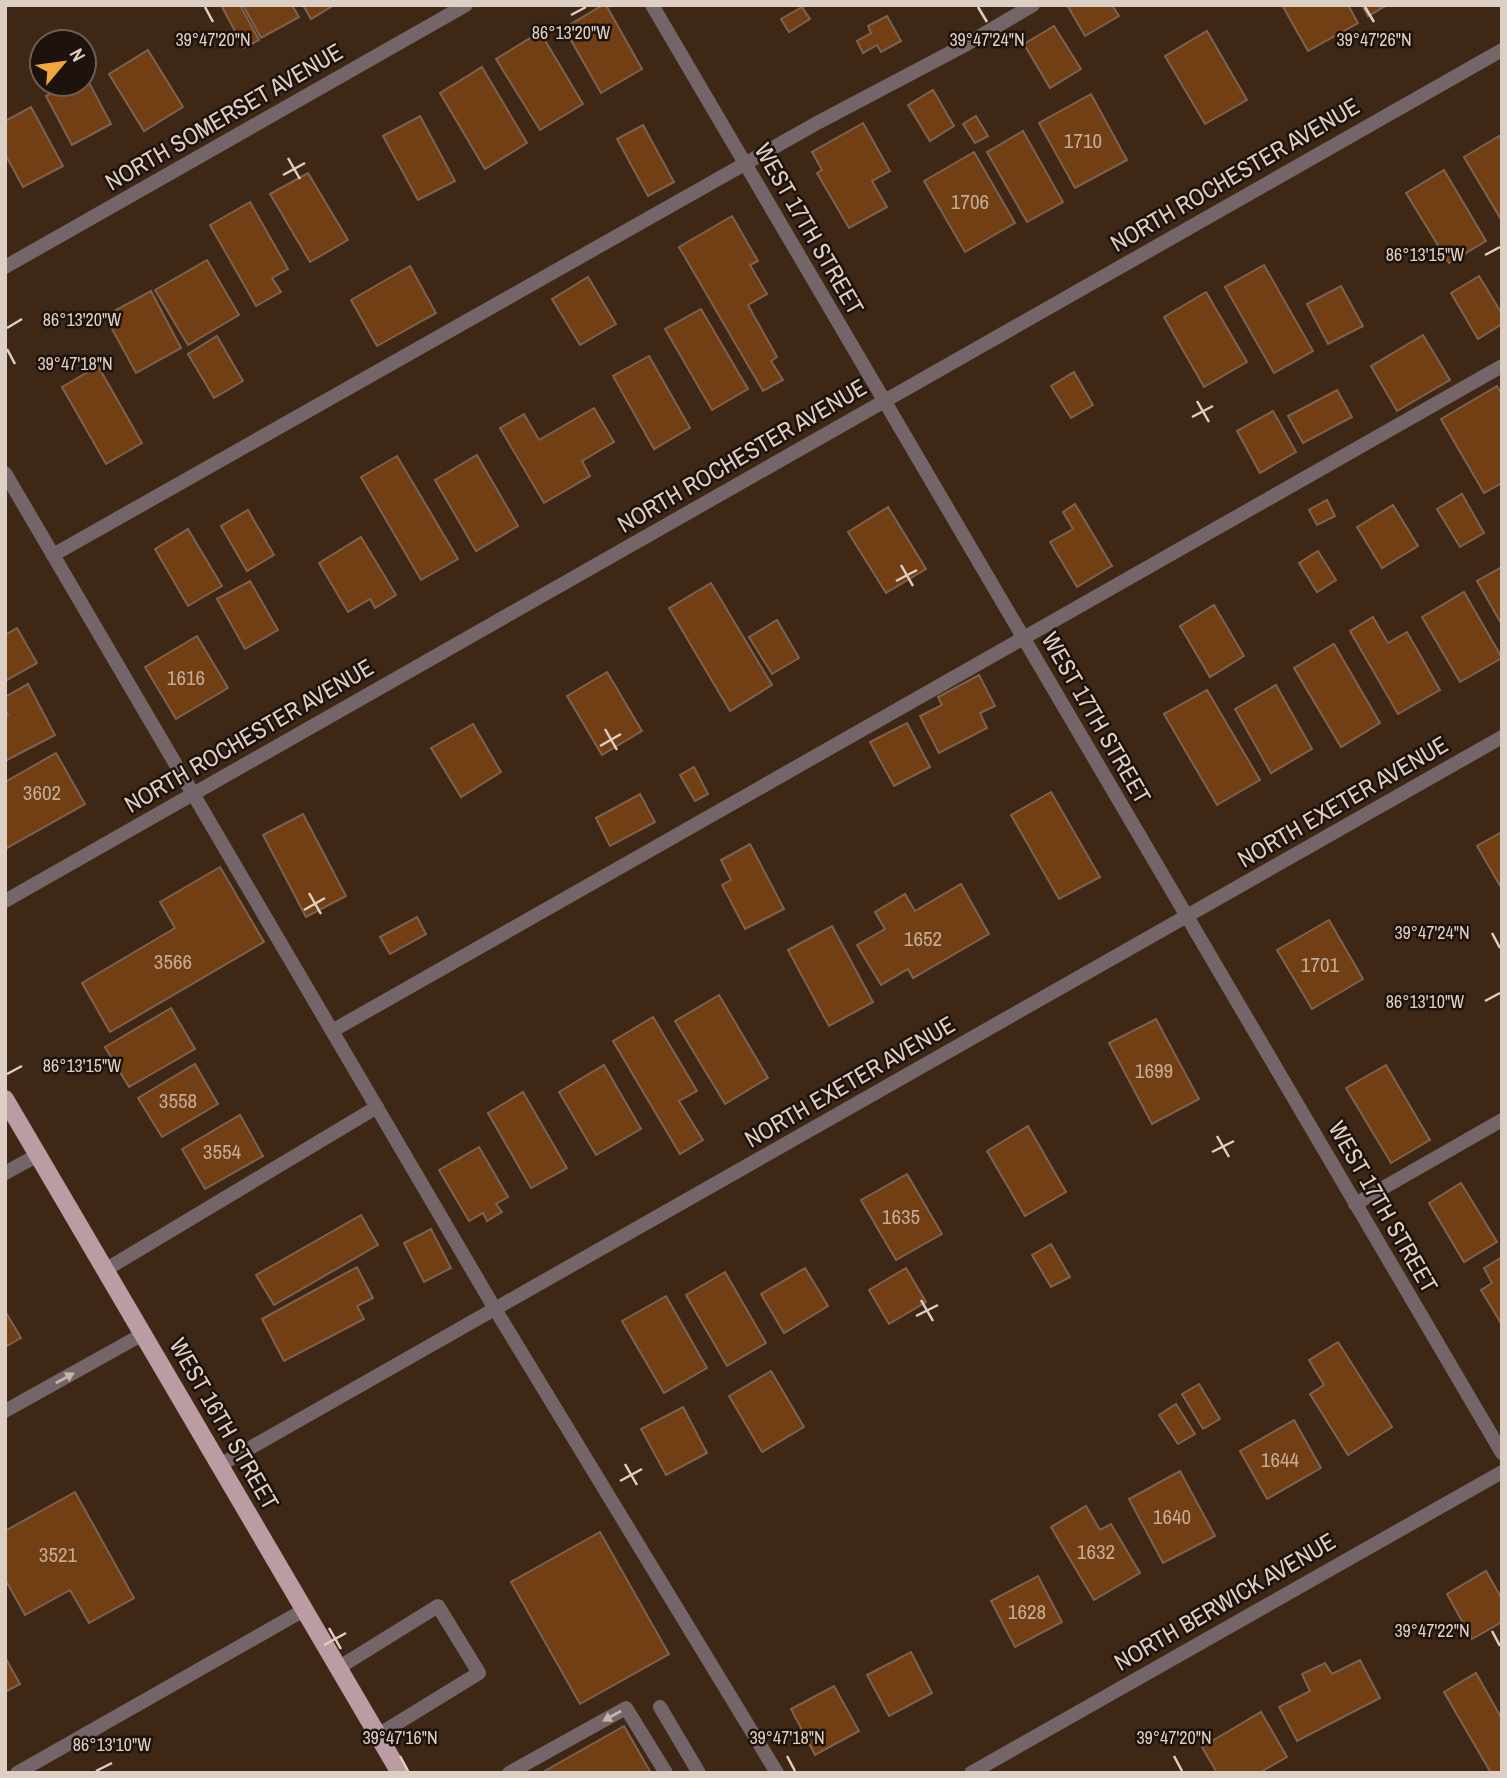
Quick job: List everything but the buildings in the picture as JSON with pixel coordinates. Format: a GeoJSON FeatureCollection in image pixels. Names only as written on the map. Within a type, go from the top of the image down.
{"type":"FeatureCollection","features":[{"type":"Feature","properties":{"kind":"main road","name":"WEST 16TH STREET"},"geometry":{"type":"LineString","coordinates":[[5,1099],[400,1773]]}},
{"type":"Feature","properties":{"kind":"street","name":"NORTH SOMERSET AVENUE"},"geometry":{"type":"LineString","coordinates":[[5,267],[466,5]]}},
{"type":"Feature","properties":{"kind":"street","name":"WEST 17TH STREET"},"geometry":{"type":"LineString","coordinates":[[652,5],[1502,1453]]}},
{"type":"Feature","properties":{"kind":"street"},"geometry":{"type":"LineString","coordinates":[[53,555],[745,163],[965,45],[1033,5]]}},
{"type":"Feature","properties":{"kind":"street","name":"NORTH ROCHESTER AVENUE"},"geometry":{"type":"LineString","coordinates":[[5,901],[1502,50]]}},
{"type":"Feature","properties":{"kind":"street"},"geometry":{"type":"LineString","coordinates":[[332,1031],[1502,366]]}},
{"type":"Feature","properties":{"kind":"street"},"geometry":{"type":"LineString","coordinates":[[5,473],[495,1309],[777,1773]]}},
{"type":"Feature","properties":{"kind":"street","name":"NORTH EXETER AVENUE"},"geometry":{"type":"LineString","coordinates":[[220,1465],[1502,737]]}},
{"type":"Feature","properties":{"kind":"street"},"geometry":{"type":"LineString","coordinates":[[105,1270],[377,1107]]}},
{"type":"Feature","properties":{"kind":"street"},"geometry":{"type":"LineString","coordinates":[[1355,1204],[1502,1120]]}},
{"type":"Feature","properties":{"kind":"street"},"geometry":{"type":"LineString","coordinates":[[5,1173],[38,1155]]}},
{"type":"Feature","properties":{"kind":"street"},"geometry":{"type":"LineString","coordinates":[[5,1411],[143,1334]]}},
{"type":"Feature","properties":{"kind":"street","name":"NORTH BERWICK AVENUE"},"geometry":{"type":"LineString","coordinates":[[971,1773],[1502,1472]]}},
{"type":"Feature","properties":{"kind":"street"},"geometry":{"type":"LineString","coordinates":[[338,1668],[438,1606],[479,1673],[378,1735]]}},
{"type":"Feature","properties":{"kind":"street"},"geometry":{"type":"LineString","coordinates":[[17,1773],[304,1610]]}},
{"type":"Feature","properties":{"kind":"street"},"geometry":{"type":"LineString","coordinates":[[660,1707],[699,1773]]}},
{"type":"Feature","properties":{"kind":"street"},"geometry":{"type":"LineString","coordinates":[[509,1773],[626,1708],[666,1773]]}}]}
